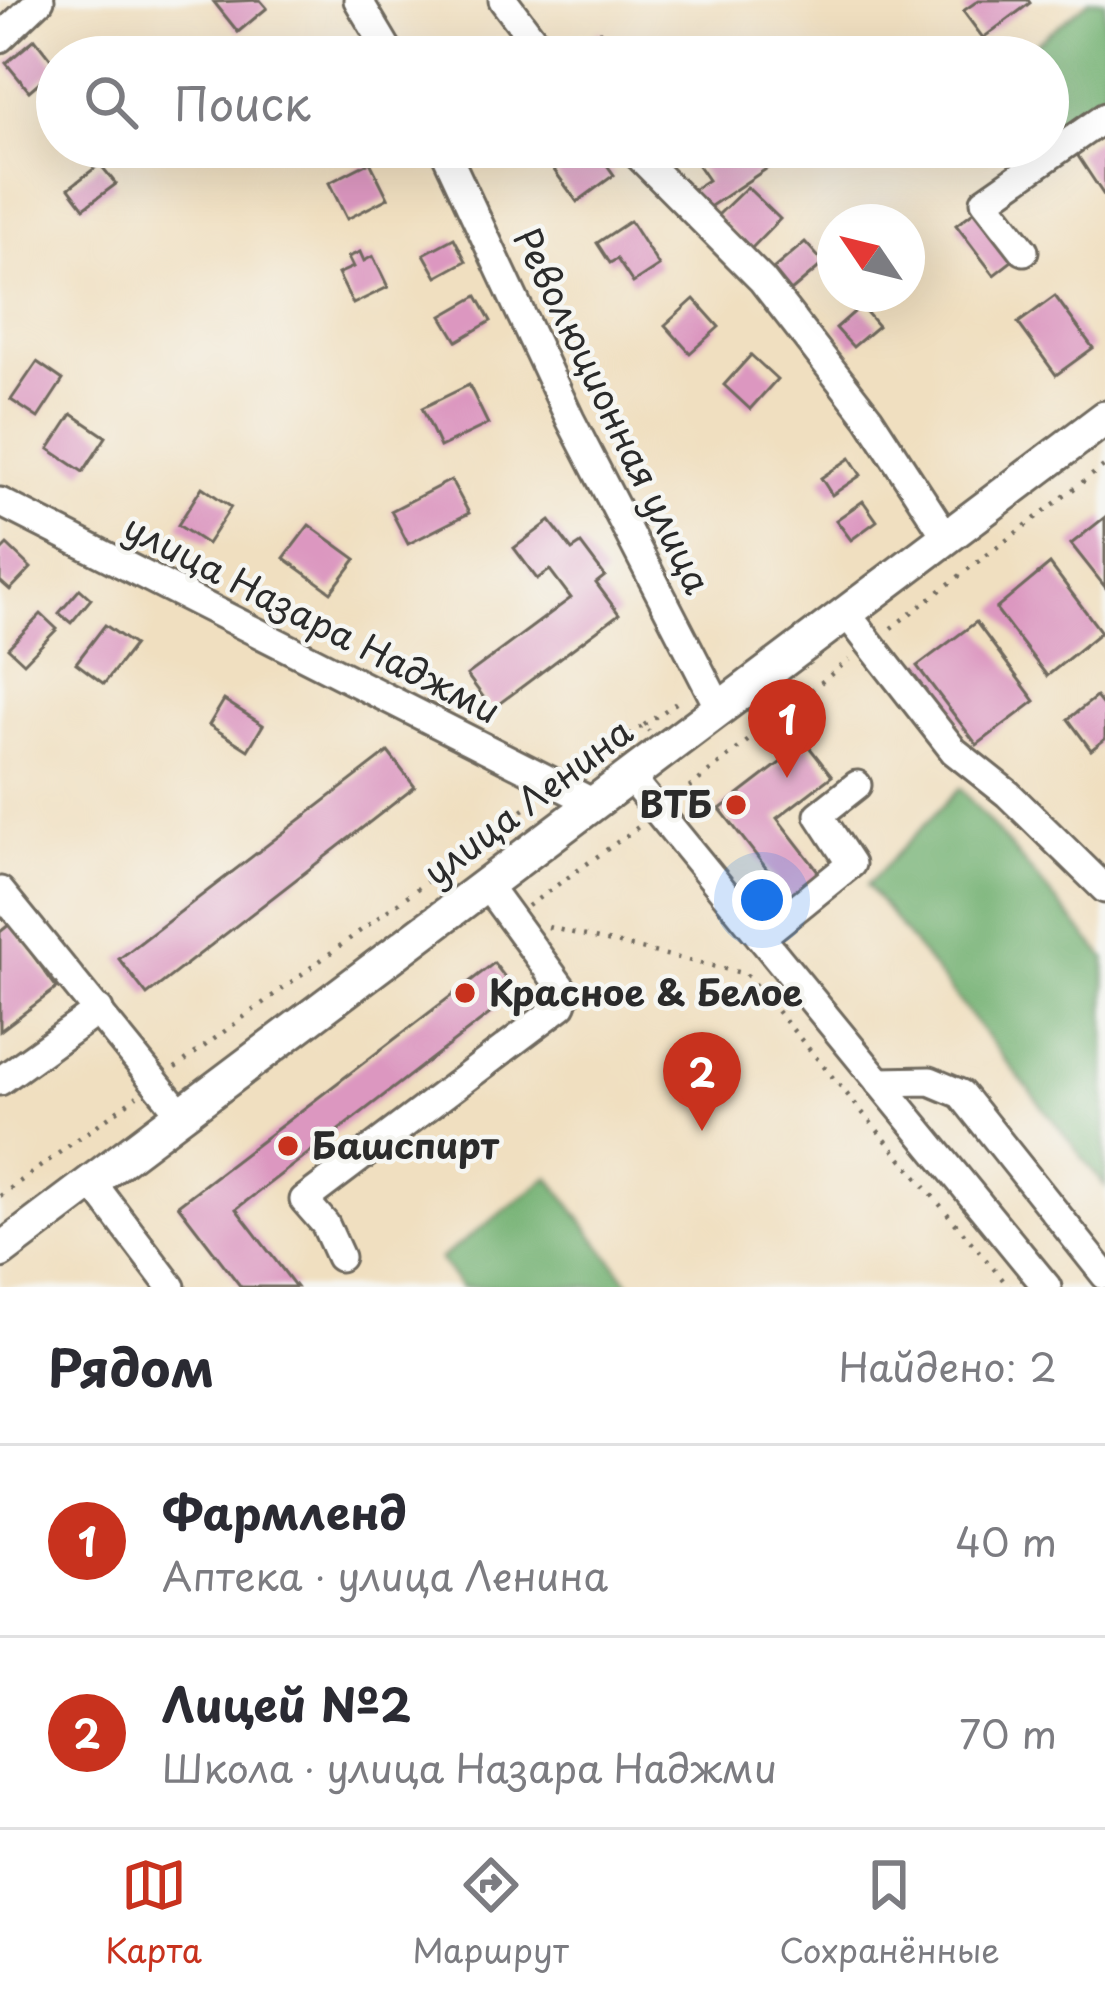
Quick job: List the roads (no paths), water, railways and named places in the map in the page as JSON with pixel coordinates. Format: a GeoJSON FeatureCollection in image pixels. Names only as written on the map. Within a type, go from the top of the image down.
{"type":"FeatureCollection","features":[{"type":"Feature","properties":{"kind":"main road","name":"улица Ленина"},"geometry":{"type":"LineString","coordinates":[[0,1250],[1105,418]]}},
{"type":"Feature","properties":{"kind":"street"},"geometry":{"type":"LineString","coordinates":[[0,38],[40,0]]}},
{"type":"Feature","properties":{"kind":"street"},"geometry":{"type":"LineString","coordinates":[[358,0],[379,36]]}},
{"type":"Feature","properties":{"kind":"street"},"geometry":{"type":"LineString","coordinates":[[503,0],[530,36]]}},
{"type":"Feature","properties":{"kind":"street"},"geometry":{"type":"LineString","coordinates":[[1069,142],[1105,117]]}},
{"type":"Feature","properties":{"kind":"street","name":"Революционная улица"},"geometry":{"type":"LineString","coordinates":[[453,168],[570,419],[718,706]]}},
{"type":"Feature","properties":{"kind":"street"},"geometry":{"type":"LineString","coordinates":[[651,168],[762,280],[869,418],[947,538]]}},
{"type":"Feature","properties":{"kind":"street"},"geometry":{"type":"LineString","coordinates":[[1024,251],[985,200],[1031,168]]}},
{"type":"Feature","properties":{"kind":"street","name":"улица Назара Наджми"},"geometry":{"type":"LineString","coordinates":[[0,502],[592,802]]}},
{"type":"Feature","properties":{"kind":"street"},"geometry":{"type":"LineString","coordinates":[[846,614],[954,751],[1008,794],[1105,889]]}},
{"type":"Feature","properties":{"kind":"street"},"geometry":{"type":"LineString","coordinates":[[628,775],[1047,1287]]}},
{"type":"Feature","properties":{"kind":"street"},"geometry":{"type":"LineString","coordinates":[[761,937],[851,864],[819,815],[857,785]]}},
{"type":"Feature","properties":{"kind":"street"},"geometry":{"type":"LineString","coordinates":[[340,1257],[325,1224],[304,1200],[562,1005],[566,994],[485,883]]}},
{"type":"Feature","properties":{"kind":"street"},"geometry":{"type":"LineString","coordinates":[[0,891],[181,1114]]}},
{"type":"Feature","properties":{"kind":"street"},"geometry":{"type":"LineString","coordinates":[[0,1081],[99,1010]]}},
{"type":"Feature","properties":{"kind":"street"},"geometry":{"type":"LineString","coordinates":[[879,1082],[930,1081],[961,1094],[1105,1275]]}},
{"type":"Feature","properties":{"kind":"street"},"geometry":{"type":"LineString","coordinates":[[91,1181],[171,1287]]}},
{"type":"Feature","properties":{"kind":"place","name":"Фармленд"},"geometry":{"type":"Point","coordinates":[787,778]}},
{"type":"Feature","properties":{"kind":"place","name":"ВТБ"},"geometry":{"type":"Point","coordinates":[736,805]}},
{"type":"Feature","properties":{"kind":"place","name":"Красное & Белое"},"geometry":{"type":"Point","coordinates":[465,993]}},
{"type":"Feature","properties":{"kind":"place","name":"Лицей №2"},"geometry":{"type":"Point","coordinates":[702,1131]}},
{"type":"Feature","properties":{"kind":"place","name":"Башспирт"},"geometry":{"type":"Point","coordinates":[288,1146]}}]}
